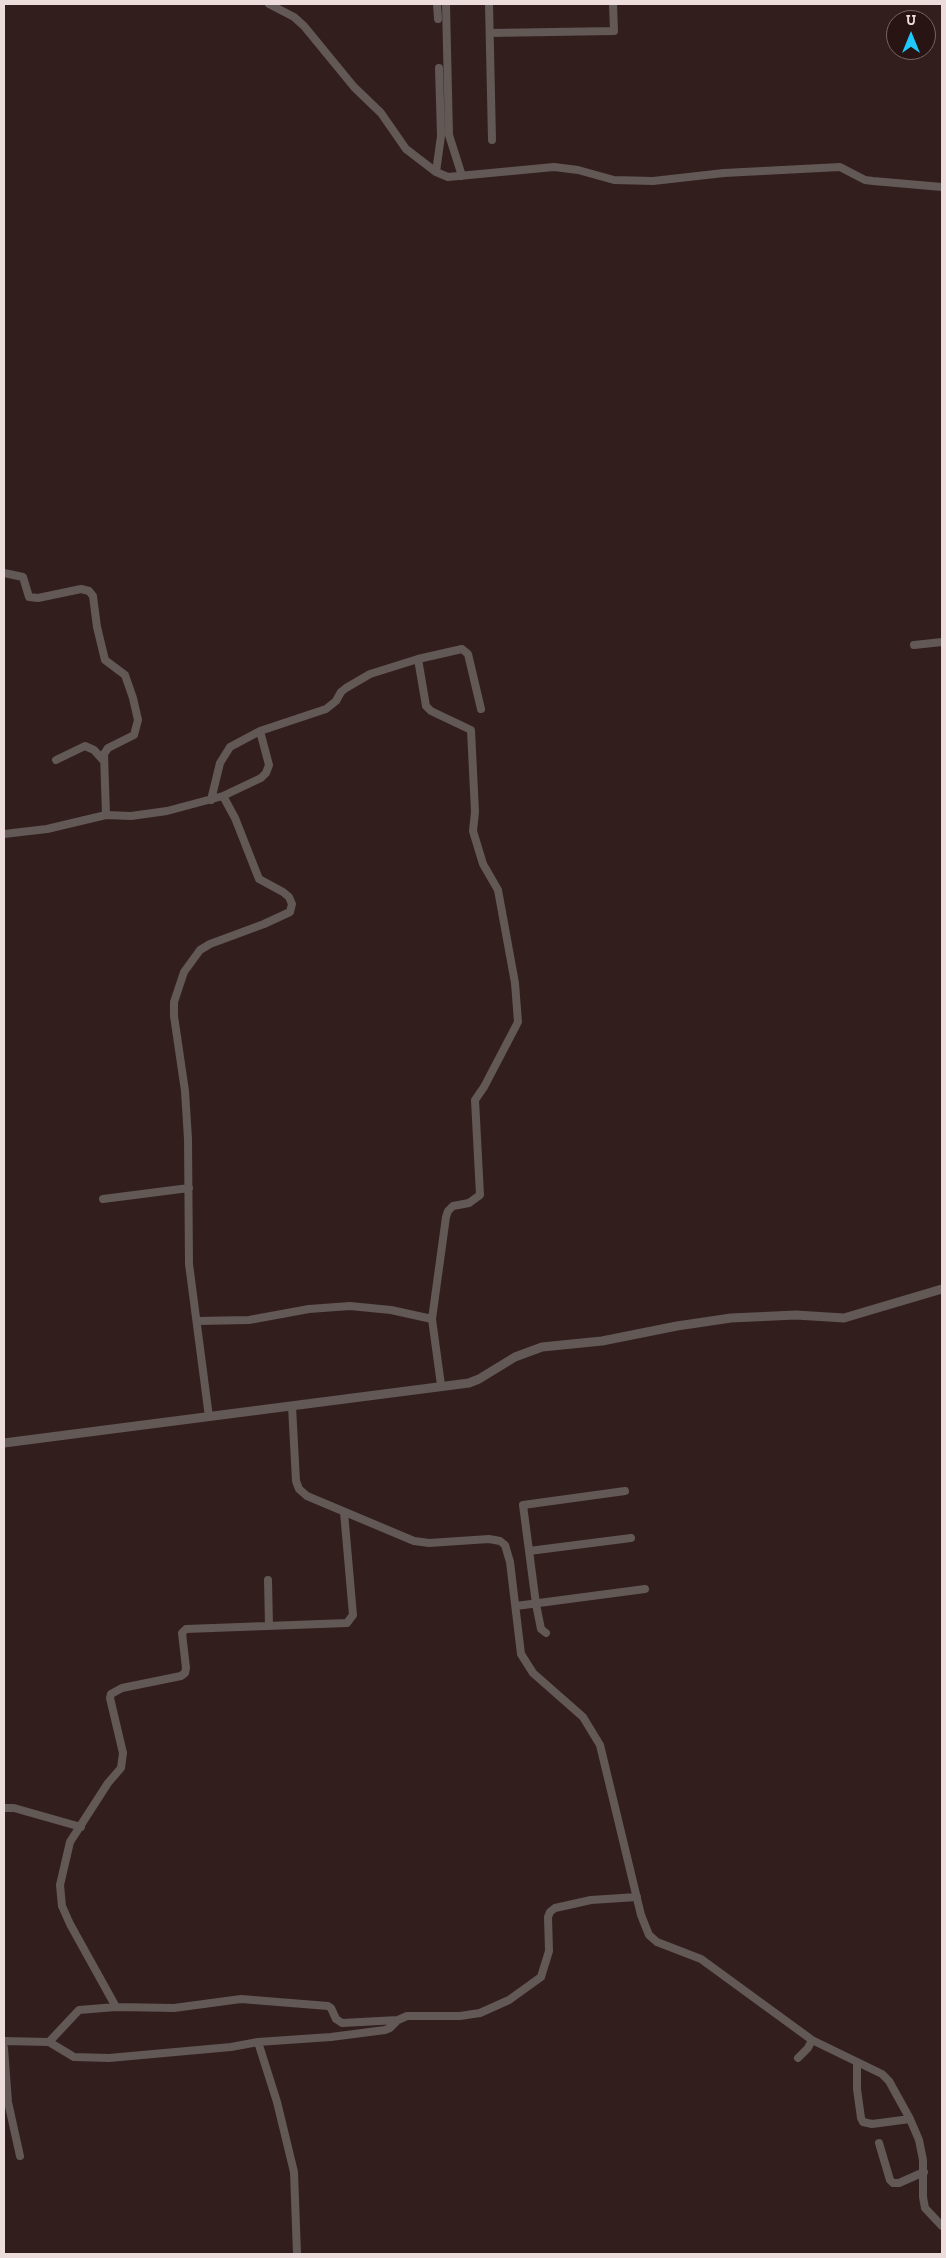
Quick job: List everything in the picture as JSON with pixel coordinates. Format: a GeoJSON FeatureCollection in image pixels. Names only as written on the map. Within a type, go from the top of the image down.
{"type":"FeatureCollection","features":[{"type":"Feature","properties":{"kind":"street"},"geometry":{"type":"LineString","coordinates":[[269,4],[294,17],[304,26],[354,87],[381,113],[406,150],[436,172],[448,176],[554,167],[578,170],[614,180],[653,181],[724,172],[840,167],[848,169],[865,180],[942,187]]}},
{"type":"Feature","properties":{"kind":"street"},"geometry":{"type":"LineString","coordinates":[[437,4],[438,19]]}},
{"type":"Feature","properties":{"kind":"street"},"geometry":{"type":"LineString","coordinates":[[446,4],[449,135],[462,176]]}},
{"type":"Feature","properties":{"kind":"street"},"geometry":{"type":"LineString","coordinates":[[489,4],[492,140]]}},
{"type":"Feature","properties":{"kind":"street"},"geometry":{"type":"LineString","coordinates":[[490,34],[614,31],[613,4]]}},
{"type":"Feature","properties":{"kind":"street"},"geometry":{"type":"LineString","coordinates":[[436,172],[441,136],[439,68]]}},
{"type":"Feature","properties":{"kind":"street"},"geometry":{"type":"LineString","coordinates":[[4,573],[23,577],[29,597],[38,598],[80,589],[89,591],[93,596],[97,627],[105,660],[125,675],[134,698],[138,720],[134,735],[108,748],[103,760],[106,815]]}},
{"type":"Feature","properties":{"kind":"street"},"geometry":{"type":"LineString","coordinates":[[914,644],[942,642]]}},
{"type":"Feature","properties":{"kind":"street"},"geometry":{"type":"LineString","coordinates":[[211,800],[220,763],[226,751],[260,731],[326,709],[336,701],[341,692],[370,674],[418,659],[457,650],[465,650],[481,709]]}},
{"type":"Feature","properties":{"kind":"street"},"geometry":{"type":"LineString","coordinates":[[418,659],[426,706],[431,711],[471,730],[475,812],[473,832],[483,864],[498,890],[515,983],[518,1022],[484,1087],[475,1100],[480,1195],[476,1199],[452,1206],[448,1211],[432,1319],[441,1385]]}},
{"type":"Feature","properties":{"kind":"street"},"geometry":{"type":"LineString","coordinates":[[4,834],[47,829],[106,815],[131,816],[153,814],[223,796],[261,778],[266,773],[269,765],[260,731]]}},
{"type":"Feature","properties":{"kind":"street"},"geometry":{"type":"LineString","coordinates":[[56,760],[85,746],[94,750],[103,760]]}},
{"type":"Feature","properties":{"kind":"street"},"geometry":{"type":"LineString","coordinates":[[208,1417],[189,1264],[189,1188],[185,1091],[174,1016],[177,988],[193,957],[200,950],[210,944],[276,919],[292,909],[289,897],[258,879],[235,818],[223,796]]}},
{"type":"Feature","properties":{"kind":"street"},"geometry":{"type":"LineString","coordinates":[[103,1199],[189,1188]]}},
{"type":"Feature","properties":{"kind":"street"},"geometry":{"type":"LineString","coordinates":[[4,1442],[208,1417],[441,1385],[469,1383],[480,1379],[504,1362],[542,1347],[602,1341],[677,1326],[731,1318],[796,1315],[844,1318],[942,1290]]}},
{"type":"Feature","properties":{"kind":"street"},"geometry":{"type":"LineString","coordinates":[[197,1321],[249,1320],[309,1309],[350,1306],[391,1310],[432,1319]]}},
{"type":"Feature","properties":{"kind":"street"},"geometry":{"type":"LineString","coordinates":[[292,1406],[296,1481],[299,1489],[316,1501],[414,1541],[429,1543],[489,1539],[500,1541],[505,1545],[509,1554],[518,1636],[523,1659],[533,1673],[583,1717],[600,1745],[641,1915],[652,1939],[701,1959],[812,2040],[882,2074],[889,2081],[910,2118],[919,2140],[924,2172],[923,2197],[925,2208],[942,2226]]}},
{"type":"Feature","properties":{"kind":"street"},"geometry":{"type":"LineString","coordinates":[[546,1633],[541,1629],[536,1604],[523,1508],[525,1504],[625,1491]]}},
{"type":"Feature","properties":{"kind":"street"},"geometry":{"type":"LineString","coordinates":[[116,2007],[108,1997],[62,1906],[60,1885],[63,1865],[70,1842],[108,1783],[121,1768],[123,1754],[110,1698],[114,1690],[181,1676],[186,1668],[182,1633],[186,1629],[347,1623],[351,1620],[344,1512]]}},
{"type":"Feature","properties":{"kind":"street"},"geometry":{"type":"LineString","coordinates":[[528,1551],[631,1538]]}},
{"type":"Feature","properties":{"kind":"street"},"geometry":{"type":"LineString","coordinates":[[268,1580],[269,1626]]}},
{"type":"Feature","properties":{"kind":"street"},"geometry":{"type":"LineString","coordinates":[[516,1606],[645,1589]]}},
{"type":"Feature","properties":{"kind":"street"},"geometry":{"type":"LineString","coordinates":[[4,1808],[14,1808],[80,1827]]}},
{"type":"Feature","properties":{"kind":"street"},"geometry":{"type":"LineString","coordinates":[[49,2042],[79,2010],[116,2007],[174,2008],[241,1999],[328,2006],[331,2008],[336,2019],[342,2023],[398,2020],[407,2016],[460,2016],[480,2013],[509,2000],[541,1977],[549,1952],[550,1912],[555,1908],[591,1900],[637,1897]]}},
{"type":"Feature","properties":{"kind":"street"},"geometry":{"type":"LineString","coordinates":[[4,2041],[49,2042],[74,2057],[92,2058],[231,2047],[258,2042],[385,2030],[398,2020]]}},
{"type":"Feature","properties":{"kind":"street"},"geometry":{"type":"LineString","coordinates":[[798,2058],[808,2048],[812,2040]]}},
{"type":"Feature","properties":{"kind":"street"},"geometry":{"type":"LineString","coordinates":[[258,2042],[277,2102],[294,2172],[297,2254]]}},
{"type":"Feature","properties":{"kind":"street"},"geometry":{"type":"LineString","coordinates":[[4,2048],[8,2102],[20,2156]]}},
{"type":"Feature","properties":{"kind":"street"},"geometry":{"type":"LineString","coordinates":[[857,2062],[857,2089],[863,2122],[872,2124],[910,2118]]}},
{"type":"Feature","properties":{"kind":"street"},"geometry":{"type":"LineString","coordinates":[[879,2143],[890,2180],[893,2183],[924,2172]]}}]}
